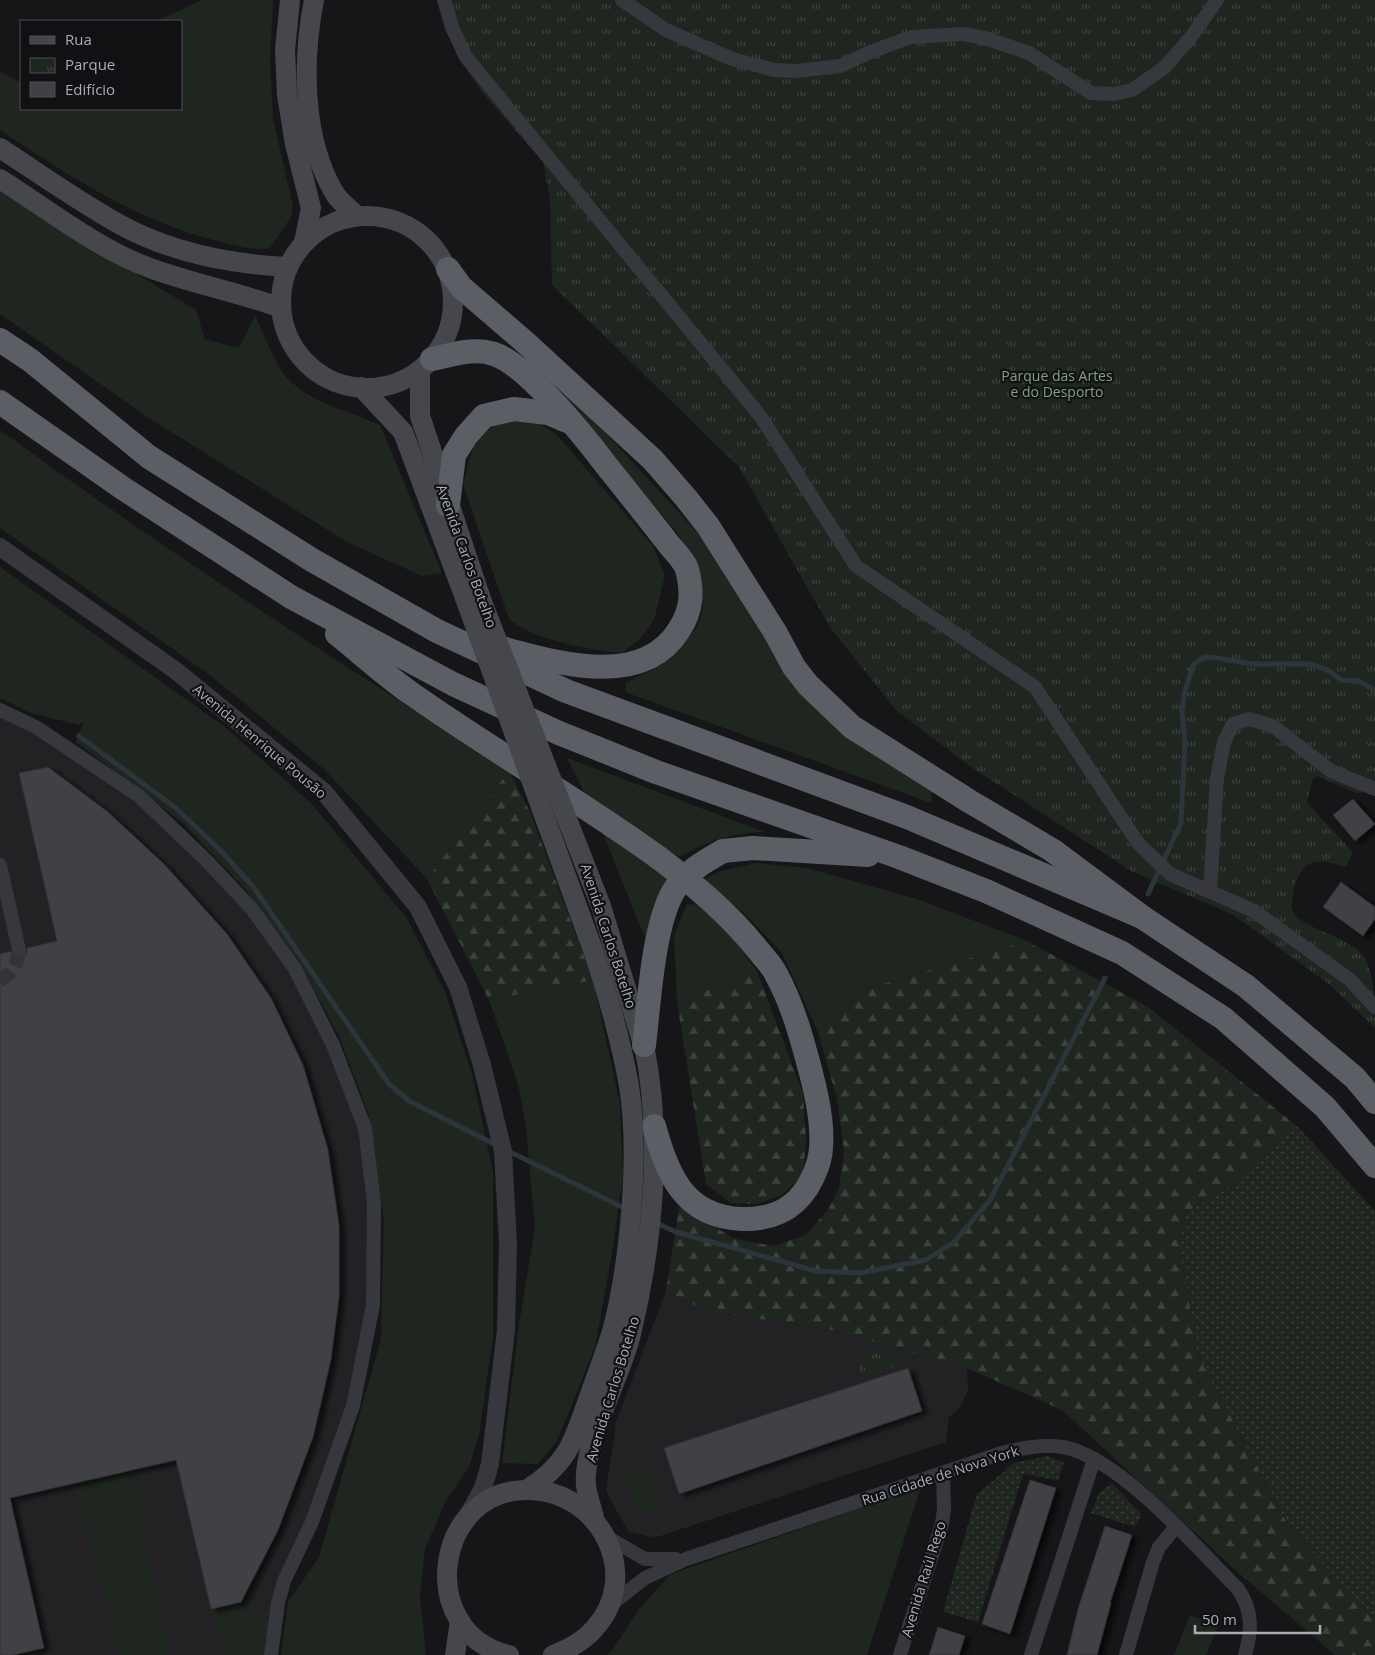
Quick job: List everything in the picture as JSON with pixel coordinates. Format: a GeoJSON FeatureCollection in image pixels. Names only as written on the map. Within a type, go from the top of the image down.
{"type":"FeatureCollection","features":[{"type":"Feature","properties":{"kind":"highway"},"geometry":{"type":"LineString","coordinates":[[448,269],[461,288],[526,342],[653,460],[708,526],[775,632],[794,667],[808,684],[852,727],[969,801],[1052,850],[1142,917],[1246,986],[1354,1078],[1375,1102]]}},
{"type":"Feature","properties":{"kind":"highway"},"geometry":{"type":"LineString","coordinates":[[0,340],[30,360],[149,457],[312,560],[437,631],[566,691],[907,817],[1142,917]]}},
{"type":"Feature","properties":{"kind":"highway"},"geometry":{"type":"LineString","coordinates":[[426,365],[475,350],[496,354],[516,367],[574,423],[686,567],[691,598],[689,614],[676,635],[661,649],[631,664],[598,667],[561,663],[437,631]]}},
{"type":"Feature","properties":{"kind":"highway"},"geometry":{"type":"LineString","coordinates":[[0,402],[124,489],[291,597],[453,684],[559,733],[656,772],[899,857],[986,891],[1122,953],[1223,1018],[1325,1107],[1375,1166]]}},
{"type":"Feature","properties":{"kind":"highway"},"geometry":{"type":"LineString","coordinates":[[448,505],[454,455],[466,436],[484,416],[514,409],[548,413],[574,423]]}},
{"type":"Feature","properties":{"kind":"highway"},"geometry":{"type":"LineString","coordinates":[[291,597],[411,693],[613,824],[689,880],[734,920],[776,972],[798,1023],[819,1103],[820,1160],[810,1187],[788,1210],[755,1219],[722,1218],[695,1204],[672,1179],[654,1126]]}},
{"type":"Feature","properties":{"kind":"highway"},"geometry":{"type":"LineString","coordinates":[[644,1045],[656,955],[666,908],[674,890],[697,866],[723,851],[753,848],[899,857]]}},
{"type":"Feature","properties":{"kind":"main road"},"geometry":{"type":"LineString","coordinates":[[290,0],[285,50],[287,95],[294,144],[311,208],[304,242]]}},
{"type":"Feature","properties":{"kind":"main road"},"geometry":{"type":"LineString","coordinates":[[314,0],[307,48],[307,92],[314,140],[336,196],[357,216]]}},
{"type":"Feature","properties":{"kind":"main road"},"geometry":{"type":"LineString","coordinates":[[0,148],[120,224],[152,240],[214,259],[254,265],[288,267]]}},
{"type":"Feature","properties":{"kind":"main road"},"geometry":{"type":"LineString","coordinates":[[0,179],[110,249],[150,268],[250,296],[281,308]]}},
{"type":"Feature","properties":{"kind":"main road"},"geometry":{"type":"LineString","coordinates":[[357,216],[384,217],[404,223],[418,232],[435,247],[448,269],[453,289],[452,321],[443,343],[426,365],[402,381],[376,387],[360,388],[342,384],[319,373],[301,357],[289,338],[281,308],[282,287],[288,267],[304,242],[328,224],[357,216]]}},
{"type":"Feature","properties":{"kind":"main road","name":"Avenida Carlos Botelho"},"geometry":{"type":"LineString","coordinates":[[426,365],[420,416],[448,505],[473,600],[608,996],[629,1088],[633,1153],[626,1253],[612,1328],[592,1389],[564,1459],[548,1476],[528,1489]]}},
{"type":"Feature","properties":{"kind":"main road","name":"Avenida Carlos Botelho"},"geometry":{"type":"LineString","coordinates":[[360,388],[403,432],[601,906],[644,1045],[652,1094],[654,1126],[651,1202],[643,1277],[631,1336],[588,1458],[586,1485],[594,1518]]}},
{"type":"Feature","properties":{"kind":"main road"},"geometry":{"type":"LineString","coordinates":[[509,1655],[499,1653],[477,1640],[460,1621],[448,1597],[445,1570],[451,1543],[465,1520],[486,1502],[506,1493],[528,1489],[550,1492],[574,1502],[594,1518],[607,1537],[614,1558],[615,1579],[609,1606],[595,1629],[574,1646],[553,1655]]}},
{"type":"Feature","properties":{"kind":"main road"},"geometry":{"type":"LineString","coordinates":[[455,1655],[460,1621]]}},
{"type":"Feature","properties":{"kind":"street"},"geometry":{"type":"LineString","coordinates":[[444,0],[452,27],[466,57],[761,417],[856,566],[1035,687],[1138,843],[1170,874],[1254,910],[1349,978],[1375,1008]]}},
{"type":"Feature","properties":{"kind":"street"},"geometry":{"type":"LineString","coordinates":[[622,0],[666,30],[732,59],[774,70],[796,71],[841,66],[870,52],[911,37],[963,34],[985,38],[1029,53],[1091,93],[1113,94],[1132,90],[1164,68],[1191,37],[1217,0]]}},
{"type":"Feature","properties":{"kind":"street","name":"Avenida Henrique Pousão"},"geometry":{"type":"LineString","coordinates":[[0,547],[175,670],[324,792],[418,907],[458,987],[482,1065],[503,1151],[508,1244],[506,1330],[490,1464],[483,1488],[465,1520]]}},
{"type":"Feature","properties":{"kind":"street"},"geometry":{"type":"LineString","coordinates":[[0,710],[36,727],[139,796],[207,861],[252,910],[295,969],[333,1045],[365,1128],[374,1203],[373,1305],[353,1406],[312,1522],[284,1581],[278,1602],[270,1655]]}},
{"type":"Feature","properties":{"kind":"street"},"geometry":{"type":"LineString","coordinates":[[1210,891],[1217,778],[1224,742],[1234,724],[1249,719],[1273,726],[1330,771],[1375,789]]}},
{"type":"Feature","properties":{"kind":"street"},"geometry":{"type":"LineString","coordinates":[[0,865],[19,950]]}},
{"type":"Feature","properties":{"kind":"street","name":"Rua Cidade de Nova York"},"geometry":{"type":"LineString","coordinates":[[686,1558],[1002,1453],[1043,1446],[1076,1450],[1119,1474],[1238,1589],[1246,1600],[1251,1621],[1245,1655]]}},
{"type":"Feature","properties":{"kind":"street"},"geometry":{"type":"LineString","coordinates":[[1031,1655],[1094,1459]]}},
{"type":"Feature","properties":{"kind":"street","name":"Avenida Raúl Rego"},"geometry":{"type":"LineString","coordinates":[[900,1655],[942,1524],[944,1509],[943,1473]]}},
{"type":"Feature","properties":{"kind":"street"},"geometry":{"type":"LineString","coordinates":[[1126,1655],[1153,1562],[1163,1541],[1176,1527]]}},
{"type":"Feature","properties":{"kind":"street"},"geometry":{"type":"LineString","coordinates":[[607,1537],[645,1559],[660,1561],[686,1558]]}},
{"type":"Feature","properties":{"kind":"street"},"geometry":{"type":"LineString","coordinates":[[609,1606],[644,1578],[686,1558]]}},
{"type":"Feature","properties":{"kind":"shaded area"},"geometry":{"type":"Polygon","coordinates":[[[0,710],[139,796],[207,861],[295,969],[365,1128],[373,1305],[353,1406],[284,1581],[271,1655],[0,1655],[0,710]]]}},
{"type":"Feature","properties":{"kind":"shaded area"},"geometry":{"type":"Polygon","coordinates":[[[666,1291],[707,1311],[832,1330],[967,1368],[968,1390],[960,1408],[949,1417],[946,1442],[654,1538],[628,1531],[606,1491],[616,1422],[666,1291]]]}},
{"type":"Feature","properties":{"kind":"green space"},"geometry":{"type":"Polygon","coordinates":[[[202,0],[273,0],[270,60],[273,119],[293,206],[291,217],[270,248],[233,245],[191,234],[162,223],[79,181],[0,130],[0,71],[20,82],[20,110],[182,110],[182,20],[159,20],[202,0]]]}},
{"type":"Feature","properties":{"kind":"green space","name":"Parque das Artes e do Desporto"},"geometry":{"type":"Polygon","coordinates":[[[438,0],[1375,0],[1375,794],[1369,792],[1356,793],[1317,776],[1312,780],[1307,803],[1353,852],[1346,867],[1323,862],[1314,862],[1306,866],[1295,882],[1292,908],[1303,921],[1348,943],[1365,958],[1373,983],[1375,1028],[1329,984],[1232,914],[1133,872],[974,769],[896,710],[829,626],[739,467],[552,285],[550,200],[543,162],[481,91],[457,55],[438,0]]]}},
{"type":"Feature","properties":{"kind":"green space"},"geometry":{"type":"Polygon","coordinates":[[[0,191],[196,310],[205,339],[239,348],[255,316],[283,373],[297,387],[331,406],[380,425],[442,573],[422,576],[347,542],[152,420],[0,314],[0,191]]]}},
{"type":"Feature","properties":{"kind":"green space"},"geometry":{"type":"Polygon","coordinates":[[[560,383],[715,552],[767,640],[932,790],[931,803],[625,692],[626,682],[648,672],[676,652],[698,626],[703,607],[701,582],[679,535],[566,400],[560,383]]]}},
{"type":"Feature","properties":{"kind":"green space"},"geometry":{"type":"Polygon","coordinates":[[[532,419],[557,435],[653,546],[665,575],[654,620],[641,638],[622,653],[562,643],[532,633],[509,619],[463,484],[473,447],[486,432],[502,421],[532,419]]]}},
{"type":"Feature","properties":{"kind":"green space"},"geometry":{"type":"Polygon","coordinates":[[[0,430],[188,562],[509,771],[427,879],[325,770],[210,675],[0,528],[0,430]]]}},
{"type":"Feature","properties":{"kind":"green space"},"geometry":{"type":"Polygon","coordinates":[[[0,567],[225,727],[311,803],[406,917],[445,992],[472,1074],[493,1172],[493,1337],[479,1435],[469,1467],[446,1500],[425,1549],[420,1596],[426,1655],[281,1655],[288,1602],[319,1557],[381,1339],[384,1220],[368,1113],[339,1036],[301,967],[246,890],[183,823],[76,742],[84,721],[79,725],[31,713],[0,698],[0,567]]]}},
{"type":"Feature","properties":{"kind":"green space"},"geometry":{"type":"Polygon","coordinates":[[[567,758],[765,832],[753,832],[720,839],[679,857],[588,800],[567,758]]]}},
{"type":"Feature","properties":{"kind":"green space"},"geometry":{"type":"Polygon","coordinates":[[[509,771],[530,812],[593,980],[489,1000],[427,879],[509,771]]]}},
{"type":"Feature","properties":{"kind":"green space"},"geometry":{"type":"Polygon","coordinates":[[[602,831],[670,875],[653,906],[645,938],[602,831]]]}},
{"type":"Feature","properties":{"kind":"green space"},"geometry":{"type":"Polygon","coordinates":[[[757,863],[806,868],[917,899],[1027,941],[865,989],[818,1032],[782,953],[747,916],[705,879],[720,871],[757,863]]]}},
{"type":"Feature","properties":{"kind":"green space"},"geometry":{"type":"Polygon","coordinates":[[[687,904],[700,905],[734,940],[757,971],[677,1002],[674,936],[687,904]]]}},
{"type":"Feature","properties":{"kind":"green space"},"geometry":{"type":"Polygon","coordinates":[[[1027,941],[1148,1007],[1297,1126],[1232,1185],[1187,1212],[1179,1242],[1198,1355],[1288,1525],[1375,1621],[1375,1655],[1335,1655],[1240,1574],[1062,1410],[967,1368],[832,1330],[707,1311],[666,1291],[680,1203],[732,1238],[773,1246],[806,1235],[829,1208],[839,1189],[844,1151],[837,1099],[818,1032],[865,989],[1027,941]]]}},
{"type":"Feature","properties":{"kind":"green space"},"geometry":{"type":"Polygon","coordinates":[[[757,971],[803,1094],[806,1138],[803,1175],[782,1195],[757,1204],[731,1203],[706,1184],[677,1002],[757,971]]]}},
{"type":"Feature","properties":{"kind":"green space"},"geometry":{"type":"Polygon","coordinates":[[[593,980],[620,1104],[623,1176],[613,1247],[595,1347],[557,1441],[538,1464],[502,1463],[519,1325],[535,1228],[526,1127],[518,1084],[489,1000],[593,980]]]}},
{"type":"Feature","properties":{"kind":"green space"},"geometry":{"type":"Polygon","coordinates":[[[1297,1126],[1375,1211],[1375,1621],[1288,1525],[1198,1355],[1179,1242],[1187,1212],[1232,1185],[1297,1126]]]}},
{"type":"Feature","properties":{"kind":"green space"},"geometry":{"type":"Polygon","coordinates":[[[873,1348],[898,1357],[902,1364],[861,1378],[858,1356],[873,1348]]]}},
{"type":"Feature","properties":{"kind":"green space"},"geometry":{"type":"Polygon","coordinates":[[[1047,1456],[1064,1463],[1058,1480],[1023,1474],[978,1622],[943,1612],[977,1494],[1014,1463],[1047,1456]]]}},
{"type":"Feature","properties":{"kind":"green space"},"geometry":{"type":"Polygon","coordinates":[[[647,1466],[662,1509],[640,1516],[625,1473],[647,1466]]]}},
{"type":"Feature","properties":{"kind":"green space"},"geometry":{"type":"Polygon","coordinates":[[[134,1470],[141,1484],[149,1558],[170,1655],[119,1655],[99,1574],[73,1484],[134,1470]]]}},
{"type":"Feature","properties":{"kind":"green space"},"geometry":{"type":"Polygon","coordinates":[[[1112,1483],[1142,1515],[1135,1527],[1091,1513],[1099,1493],[1112,1483]]]}},
{"type":"Feature","properties":{"kind":"green space"},"geometry":{"type":"Polygon","coordinates":[[[921,1487],[867,1655],[607,1655],[639,1609],[671,1574],[921,1487]]]}},
{"type":"Feature","properties":{"kind":"green space"},"geometry":{"type":"Polygon","coordinates":[[[241,1602],[243,1609],[269,1614],[262,1655],[219,1655],[222,1651],[211,1609],[241,1602]]]}},
{"type":"Feature","properties":{"kind":"green space"},"geometry":{"type":"Polygon","coordinates":[[[1190,1615],[1218,1626],[1206,1655],[1174,1655],[1190,1615]]]}},
{"type":"Feature","properties":{"kind":"building"},"geometry":{"type":"Polygon","coordinates":[[[48,767],[108,812],[165,865],[227,934],[271,998],[303,1065],[328,1150],[339,1226],[339,1297],[331,1359],[313,1437],[278,1530],[241,1602],[211,1609],[176,1460],[10,1498],[44,1648],[13,1655],[0,1655],[0,954],[10,951],[16,958],[21,958],[27,953],[27,948],[57,941],[19,773],[48,767]]]}},
{"type":"Feature","properties":{"kind":"building"},"geometry":{"type":"Polygon","coordinates":[[[1353,799],[1375,824],[1355,841],[1333,815],[1353,799]]]}},
{"type":"Feature","properties":{"kind":"building"},"geometry":{"type":"Polygon","coordinates":[[[1341,882],[1375,907],[1375,919],[1363,936],[1323,907],[1341,882]]]}},
{"type":"Feature","properties":{"kind":"building"},"geometry":{"type":"Polygon","coordinates":[[[908,1368],[922,1411],[679,1494],[664,1448],[908,1368]]]}},
{"type":"Feature","properties":{"kind":"building"},"geometry":{"type":"Polygon","coordinates":[[[1030,1480],[1056,1488],[1010,1634],[982,1624],[1030,1480]]]}},
{"type":"Feature","properties":{"kind":"building"},"geometry":{"type":"Polygon","coordinates":[[[1105,1526],[1132,1535],[1110,1603],[1097,1655],[1067,1655],[1078,1609],[1105,1526]]]}},
{"type":"Feature","properties":{"kind":"building"},"geometry":{"type":"Polygon","coordinates":[[[938,1627],[965,1636],[959,1655],[929,1655],[938,1627]]]}},
{"type":"Feature","properties":{"kind":"waterway"},"geometry":{"type":"LineString","coordinates":[[1148,894],[1181,823],[1185,741],[1182,712],[1185,691],[1193,665],[1201,659],[1211,657],[1253,664],[1309,664],[1328,670],[1341,680],[1358,681],[1375,690]]}},
{"type":"Feature","properties":{"kind":"waterway"},"geometry":{"type":"LineString","coordinates":[[79,736],[177,809],[224,854],[254,888],[389,1084],[409,1101],[496,1145]]}},
{"type":"Feature","properties":{"kind":"waterway"},"geometry":{"type":"LineString","coordinates":[[654,1222],[676,1232],[816,1271],[860,1273],[926,1260],[954,1242],[990,1200],[1105,978]]}},
{"type":"Feature","properties":{"kind":"waterway"},"geometry":{"type":"LineString","coordinates":[[506,1150],[626,1209]]}},
{"type":"Feature","properties":{"kind":"tunnel"},"geometry":{"type":"LineString","coordinates":[[0,980],[14,968],[19,950]]}}]}
